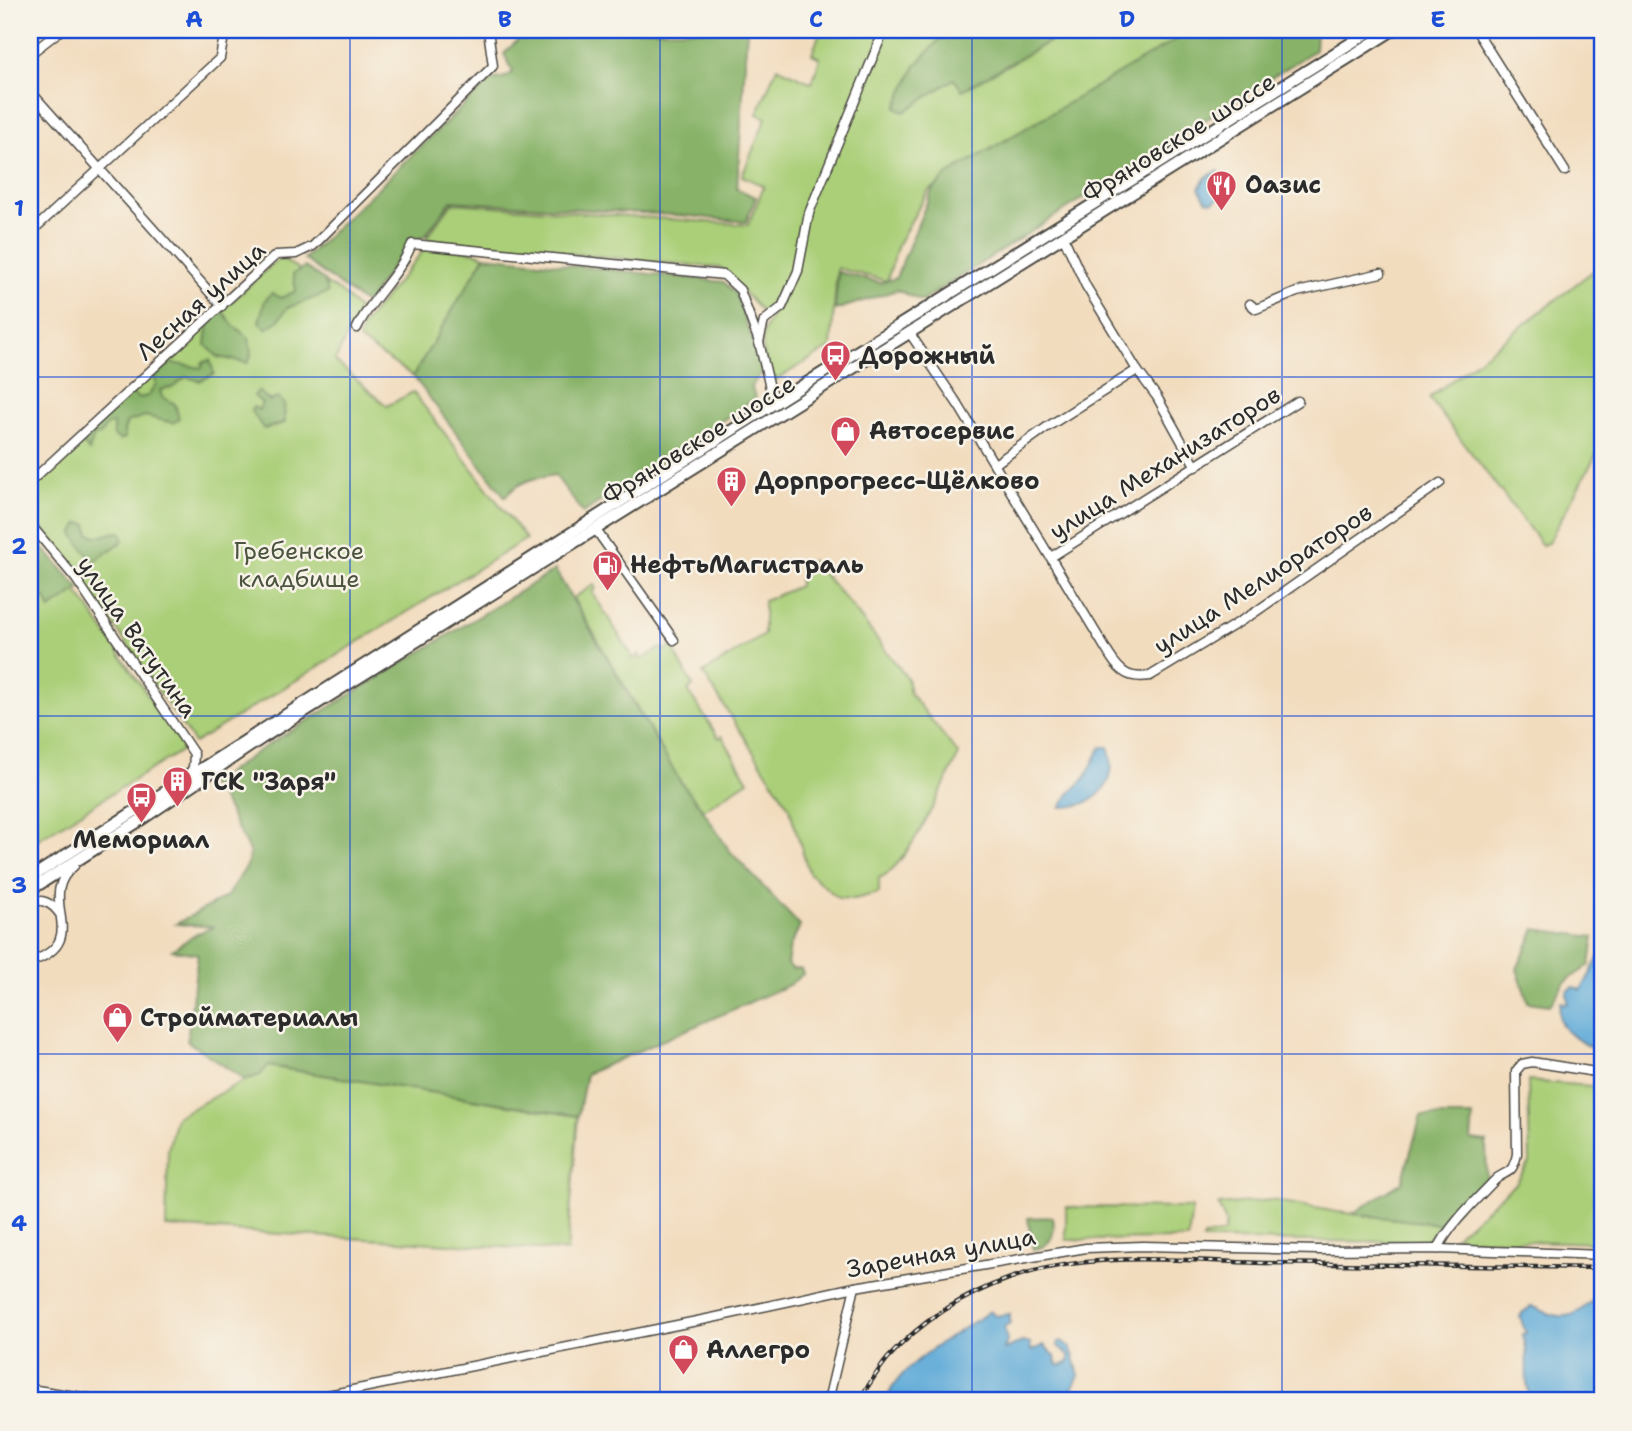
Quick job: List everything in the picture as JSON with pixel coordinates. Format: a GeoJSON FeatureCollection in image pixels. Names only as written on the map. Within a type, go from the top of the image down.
{"type":"FeatureCollection","features":[{"type":"Feature","properties":{"kind":"main road","name":"Фряновское шоссе"},"geometry":{"type":"LineString","coordinates":[[30,878],[777,402],[1372,30]]}},
{"type":"Feature","properties":{"kind":"main road","name":"Фряновское шоссе"},"geometry":{"type":"LineString","coordinates":[[30,890],[262,738],[1393,30]]}},
{"type":"Feature","properties":{"kind":"street"},"geometry":{"type":"LineString","coordinates":[[30,54],[61,30]]}},
{"type":"Feature","properties":{"kind":"street"},"geometry":{"type":"LineString","coordinates":[[30,233],[220,58],[225,30]]}},
{"type":"Feature","properties":{"kind":"street","name":"Лесная улица"},"geometry":{"type":"LineString","coordinates":[[30,482],[276,255],[296,254],[313,246],[493,66],[488,30]]}},
{"type":"Feature","properties":{"kind":"street"},"geometry":{"type":"LineString","coordinates":[[759,342],[764,321],[782,307],[797,271],[809,213],[884,30]]}},
{"type":"Feature","properties":{"kind":"street"},"geometry":{"type":"LineString","coordinates":[[1476,30],[1564,171]]}},
{"type":"Feature","properties":{"kind":"street"},"geometry":{"type":"LineString","coordinates":[[30,91],[222,306]]}},
{"type":"Feature","properties":{"kind":"street"},"geometry":{"type":"LineString","coordinates":[[1063,236],[1086,286],[1137,370],[1157,397],[1196,467]]}},
{"type":"Feature","properties":{"kind":"street"},"geometry":{"type":"LineString","coordinates":[[357,328],[367,307],[406,260],[412,244],[724,275],[740,290],[759,342],[770,388],[777,402]]}},
{"type":"Feature","properties":{"kind":"street"},"geometry":{"type":"LineString","coordinates":[[1251,304],[1256,309],[1297,292],[1381,273]]}},
{"type":"Feature","properties":{"kind":"street","name":"улица Мелиораторов"},"geometry":{"type":"LineString","coordinates":[[909,332],[995,464],[1120,670],[1137,678],[1150,677],[1254,613],[1440,484]]}},
{"type":"Feature","properties":{"kind":"street"},"geometry":{"type":"LineString","coordinates":[[995,464],[1047,427],[1137,370]]}},
{"type":"Feature","properties":{"kind":"street","name":"улица Механизаторов"},"geometry":{"type":"LineString","coordinates":[[1051,557],[1298,401]]}},
{"type":"Feature","properties":{"kind":"street","name":"улица Ватутина"},"geometry":{"type":"LineString","coordinates":[[30,524],[76,579],[194,754],[193,768],[186,778]]}},
{"type":"Feature","properties":{"kind":"street"},"geometry":{"type":"LineString","coordinates":[[596,530],[674,640]]}},
{"type":"Feature","properties":{"kind":"street"},"geometry":{"type":"LineString","coordinates":[[194,754],[211,761]]}},
{"type":"Feature","properties":{"kind":"street"},"geometry":{"type":"LineString","coordinates":[[30,962],[46,955],[59,942],[62,919],[57,900],[59,885],[68,870],[95,849]]}},
{"type":"Feature","properties":{"kind":"street"},"geometry":{"type":"LineString","coordinates":[[30,900],[46,901],[54,906],[62,919]]}},
{"type":"Feature","properties":{"kind":"street"},"geometry":{"type":"LineString","coordinates":[[1438,1249],[1444,1236],[1497,1177],[1511,1170],[1515,1163],[1516,1070],[1532,1062],[1602,1073]]}},
{"type":"Feature","properties":{"kind":"street","name":"Заречная улица"},"geometry":{"type":"LineString","coordinates":[[298,1401],[855,1287],[1086,1248],[1143,1246],[1319,1250],[1438,1249],[1602,1255]]}},
{"type":"Feature","properties":{"kind":"street"},"geometry":{"type":"LineString","coordinates":[[828,1401],[855,1287]]}},
{"type":"Feature","properties":{"kind":"street"},"geometry":{"type":"LineString","coordinates":[[30,1389],[108,1401]]}},
{"type":"Feature","properties":{"kind":"green space"},"geometry":{"type":"Polygon","coordinates":[[[527,30],[747,30],[737,189],[756,197],[746,222],[451,201],[424,237],[411,240],[366,304],[304,259],[490,80],[506,77],[513,72],[504,54],[527,30]]]}},
{"type":"Feature","properties":{"kind":"green space"},"geometry":{"type":"Polygon","coordinates":[[[821,30],[948,30],[946,34],[954,79],[963,90],[1070,30],[1192,30],[928,191],[898,244],[887,281],[837,268],[831,347],[772,382],[762,341],[767,325],[780,303],[769,313],[763,313],[721,268],[428,240],[427,237],[452,203],[748,225],[764,186],[742,176],[766,118],[757,114],[777,67],[812,83],[820,58],[812,54],[821,30]]]}},
{"type":"Feature","properties":{"kind":"green space"},"geometry":{"type":"Polygon","coordinates":[[[948,30],[1070,30],[962,90],[954,79],[904,112],[896,107],[916,65],[948,30]]]}},
{"type":"Feature","properties":{"kind":"green space"},"geometry":{"type":"Polygon","coordinates":[[[1192,30],[1316,30],[1315,50],[922,301],[897,290],[835,310],[838,272],[881,283],[896,278],[931,192],[948,174],[1192,30]]]}},
{"type":"Feature","properties":{"kind":"green space"},"geometry":{"type":"Polygon","coordinates":[[[426,247],[471,251],[485,256],[413,376],[359,340],[362,326],[426,247]]]}},
{"type":"Feature","properties":{"kind":"green space"},"geometry":{"type":"Polygon","coordinates":[[[485,256],[724,282],[736,294],[763,370],[751,387],[756,398],[583,513],[555,475],[522,483],[505,497],[413,376],[485,256]]]}},
{"type":"Feature","properties":{"kind":"green space","name":"Гребенское кладбище"},"geometry":{"type":"Polygon","coordinates":[[[279,258],[340,291],[359,310],[335,361],[387,406],[413,392],[526,539],[194,743],[86,584],[30,512],[30,488],[279,258]]]}},
{"type":"Feature","properties":{"kind":"green space"},"geometry":{"type":"Polygon","coordinates":[[[1602,264],[1602,444],[1548,543],[1542,545],[1429,398],[1602,264]]]}},
{"type":"Feature","properties":{"kind":"green space"},"geometry":{"type":"Polygon","coordinates":[[[305,267],[324,280],[328,293],[287,308],[278,321],[266,329],[259,322],[265,300],[272,293],[281,298],[296,291],[293,274],[305,267]]]}},
{"type":"Feature","properties":{"kind":"green space"},"geometry":{"type":"Polygon","coordinates":[[[221,309],[234,326],[249,338],[251,355],[248,363],[218,357],[206,345],[209,320],[221,309]]]}},
{"type":"Feature","properties":{"kind":"green space"},"geometry":{"type":"Polygon","coordinates":[[[210,360],[214,374],[200,381],[186,377],[173,387],[160,390],[162,397],[175,404],[179,419],[173,423],[145,416],[127,422],[125,438],[120,440],[114,436],[113,424],[107,425],[100,435],[94,436],[89,451],[83,443],[64,460],[59,459],[131,393],[138,398],[148,396],[156,384],[154,377],[171,363],[202,368],[202,363],[210,360]]]}},
{"type":"Feature","properties":{"kind":"green space"},"geometry":{"type":"Polygon","coordinates":[[[258,391],[270,401],[278,398],[284,403],[285,423],[264,429],[251,411],[253,407],[259,410],[262,403],[254,396],[258,391]]]}},
{"type":"Feature","properties":{"kind":"green space"},"geometry":{"type":"Polygon","coordinates":[[[79,523],[87,524],[89,534],[95,536],[121,532],[123,541],[93,562],[73,534],[79,523]]]}},
{"type":"Feature","properties":{"kind":"green space"},"geometry":{"type":"Polygon","coordinates":[[[30,534],[84,601],[184,749],[30,844],[30,534]]]}},
{"type":"Feature","properties":{"kind":"green space"},"geometry":{"type":"Polygon","coordinates":[[[30,537],[33,537],[80,589],[50,609],[46,598],[39,599],[33,587],[40,569],[33,562],[30,564],[30,537]]]}},
{"type":"Feature","properties":{"kind":"green space"},"geometry":{"type":"Polygon","coordinates":[[[812,561],[849,603],[907,678],[910,693],[959,755],[913,843],[890,871],[879,878],[879,893],[854,899],[838,898],[809,873],[789,807],[703,673],[764,635],[764,601],[799,586],[801,567],[810,572],[812,561]]]}},
{"type":"Feature","properties":{"kind":"green space"},"geometry":{"type":"Polygon","coordinates":[[[555,570],[680,781],[729,850],[800,926],[790,946],[787,964],[793,969],[801,969],[803,974],[789,985],[586,1074],[578,1116],[268,1066],[260,1075],[245,1080],[187,1041],[198,954],[172,950],[198,933],[215,927],[176,924],[226,897],[247,866],[250,853],[218,791],[207,783],[221,775],[228,783],[226,774],[258,751],[555,570]]]}},
{"type":"Feature","properties":{"kind":"green space"},"geometry":{"type":"Polygon","coordinates":[[[594,585],[596,589],[592,592],[631,654],[632,660],[639,654],[641,660],[661,648],[664,651],[672,646],[693,686],[688,691],[719,738],[722,736],[748,781],[703,810],[680,781],[573,598],[594,585]]]}},
{"type":"Feature","properties":{"kind":"green space"},"geometry":{"type":"Polygon","coordinates":[[[1535,929],[1594,937],[1590,965],[1565,982],[1550,1005],[1528,1002],[1517,969],[1535,929]]]}},
{"type":"Feature","properties":{"kind":"green space"},"geometry":{"type":"Polygon","coordinates":[[[267,1066],[578,1116],[567,1251],[166,1227],[168,1150],[176,1117],[245,1080],[260,1075],[267,1066]]]}},
{"type":"Feature","properties":{"kind":"green space"},"geometry":{"type":"Polygon","coordinates":[[[1528,1081],[1602,1087],[1602,1243],[1452,1239],[1516,1183],[1530,1161],[1528,1081]]]}},
{"type":"Feature","properties":{"kind":"green space"},"geometry":{"type":"Polygon","coordinates":[[[1421,1116],[1473,1116],[1471,1140],[1486,1142],[1487,1181],[1440,1224],[1352,1214],[1402,1182],[1421,1116]]]}},
{"type":"Feature","properties":{"kind":"green space"},"geometry":{"type":"Polygon","coordinates":[[[1271,1200],[1337,1212],[1440,1224],[1426,1242],[1203,1240],[1204,1237],[1224,1233],[1226,1223],[1218,1205],[1271,1200]]]}},
{"type":"Feature","properties":{"kind":"green space"},"geometry":{"type":"Polygon","coordinates":[[[1066,1207],[1192,1208],[1188,1239],[1066,1240],[1066,1207]]]}},
{"type":"Feature","properties":{"kind":"green space"},"geometry":{"type":"Polygon","coordinates":[[[1053,1217],[1051,1239],[1044,1246],[1033,1250],[1028,1218],[1053,1217]]]}},
{"type":"Feature","properties":{"kind":"water"},"geometry":{"type":"Polygon","coordinates":[[[1218,171],[1226,177],[1227,185],[1222,195],[1212,202],[1206,200],[1199,188],[1206,177],[1218,171]]]}},
{"type":"Feature","properties":{"kind":"water"},"geometry":{"type":"Polygon","coordinates":[[[1101,747],[1108,747],[1111,760],[1111,772],[1103,790],[1085,803],[1061,807],[1068,795],[1085,778],[1101,747]]]}},
{"type":"Feature","properties":{"kind":"water"},"geometry":{"type":"Polygon","coordinates":[[[1602,951],[1602,1050],[1597,1050],[1568,1032],[1560,1019],[1559,1011],[1561,1002],[1568,1002],[1567,992],[1573,987],[1581,990],[1602,951]]]}},
{"type":"Feature","properties":{"kind":"water"},"geometry":{"type":"Polygon","coordinates":[[[1595,1300],[1602,1301],[1602,1401],[1532,1401],[1527,1385],[1526,1351],[1522,1334],[1526,1333],[1520,1317],[1522,1313],[1532,1306],[1550,1314],[1568,1316],[1595,1300]]]}},
{"type":"Feature","properties":{"kind":"water"},"geometry":{"type":"Polygon","coordinates":[[[990,1311],[995,1316],[1010,1314],[1010,1323],[1004,1327],[1007,1341],[1004,1349],[1022,1342],[1030,1343],[1031,1351],[1044,1345],[1055,1356],[1056,1364],[1061,1366],[1069,1362],[1069,1355],[1058,1343],[1061,1341],[1066,1344],[1074,1356],[1079,1376],[1068,1396],[1074,1400],[1080,1397],[1083,1401],[887,1401],[892,1388],[915,1363],[990,1311]]]}},
{"type":"Feature","properties":{"kind":"railway"},"geometry":{"type":"LineString","coordinates":[[858,1401],[888,1358],[929,1321],[977,1292],[1041,1269],[1104,1260],[1136,1259],[1602,1268]]}},
{"type":"Feature","properties":{"kind":"place","name":"Оазис"},"geometry":{"type":"Point","coordinates":[1222,212]}},
{"type":"Feature","properties":{"kind":"place","name":"Дорожный"},"geometry":{"type":"Point","coordinates":[836,383]}},
{"type":"Feature","properties":{"kind":"place","name":"Автосервис"},"geometry":{"type":"Point","coordinates":[846,458]}},
{"type":"Feature","properties":{"kind":"place","name":"Дорпрогресс-Щёлково"},"geometry":{"type":"Point","coordinates":[732,508]}},
{"type":"Feature","properties":{"kind":"place","name":"НефтьМагистраль"},"geometry":{"type":"Point","coordinates":[607,592]}},
{"type":"Feature","properties":{"kind":"place","name":"ГСК \"Заря\""},"geometry":{"type":"Point","coordinates":[178,809]}},
{"type":"Feature","properties":{"kind":"place","name":"Мемориал"},"geometry":{"type":"Point","coordinates":[141,825]}},
{"type":"Feature","properties":{"kind":"place","name":"Стройматериалы"},"geometry":{"type":"Point","coordinates":[117,1045]}},
{"type":"Feature","properties":{"kind":"place","name":"Аллегро"},"geometry":{"type":"Point","coordinates":[683,1377]}}]}
